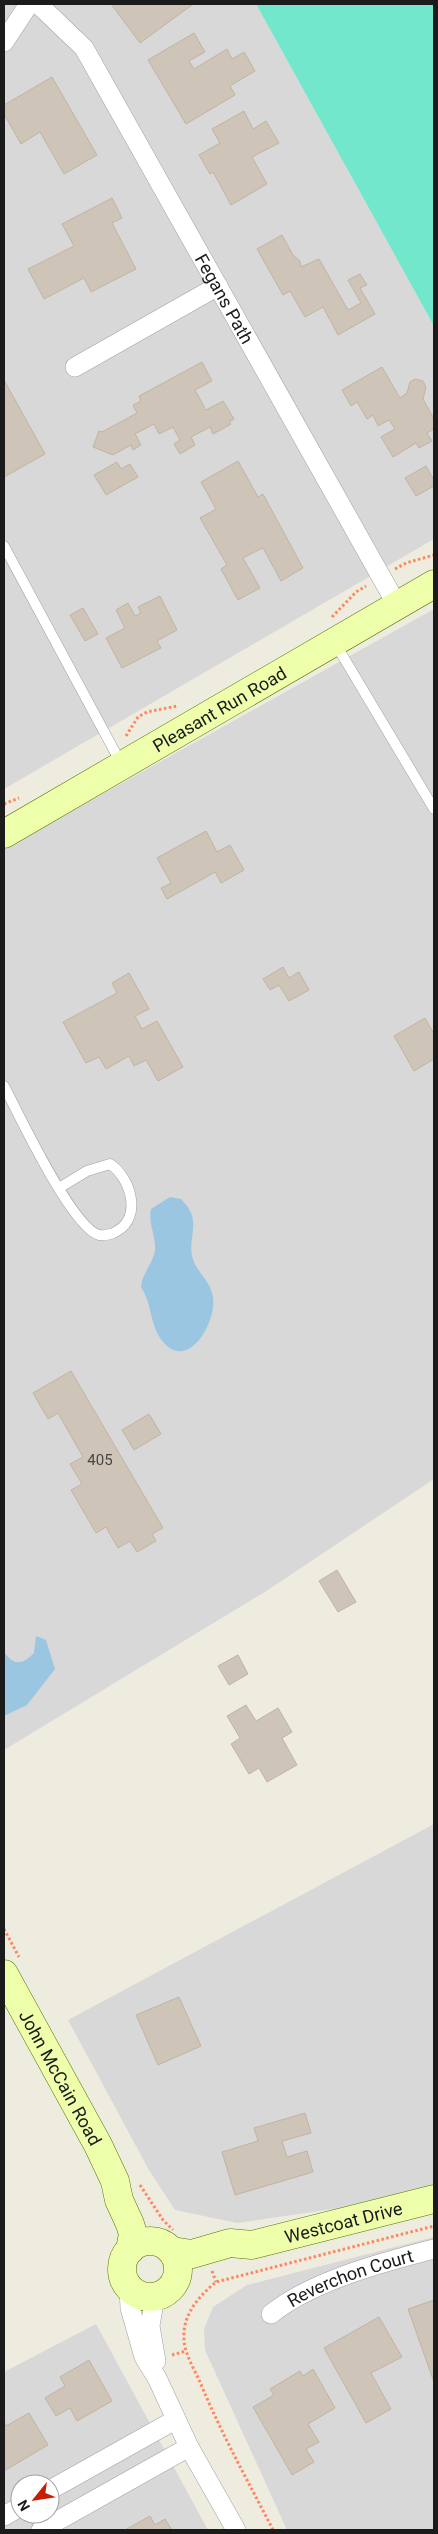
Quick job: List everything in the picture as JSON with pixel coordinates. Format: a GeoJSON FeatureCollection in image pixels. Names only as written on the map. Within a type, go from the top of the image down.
{"type":"FeatureCollection","features":[{"type":"Feature","properties":{"kind":"main road","name":"Pleasant Run Road"},"geometry":{"type":"LineString","coordinates":[[4,834],[117,757],[333,630],[397,605],[434,584]]}},
{"type":"Feature","properties":{"kind":"main road","name":"John McCain Road"},"geometry":{"type":"LineString","coordinates":[[4,1974],[115,2181],[119,2200],[133,2234],[130,2250]]}},
{"type":"Feature","properties":{"kind":"main road","name":"John McCain Road"},"geometry":{"type":"LineString","coordinates":[[115,2181],[130,2194],[166,2247]]}},
{"type":"Feature","properties":{"kind":"main road","name":"Westcoat Drive"},"geometry":{"type":"LineString","coordinates":[[166,2247],[192,2254],[230,2243],[252,2245],[434,2199]]}},
{"type":"Feature","properties":{"kind":"main road"},"geometry":{"type":"LineString","coordinates":[[148,2241],[166,2247],[178,2269],[165,2289],[146,2296],[129,2287],[123,2271],[123,2262],[130,2250],[140,2243],[148,2241]]}},
{"type":"Feature","properties":{"kind":"main road","name":"Westcoat Drive"},"geometry":{"type":"LineString","coordinates":[[165,2289],[201,2269],[235,2258],[252,2245]]}},
{"type":"Feature","properties":{"kind":"street"},"geometry":{"type":"LineString","coordinates":[[4,42],[29,4]]}},
{"type":"Feature","properties":{"kind":"street","name":"Fegans Path"},"geometry":{"type":"LineString","coordinates":[[38,4],[84,48],[397,605]]}},
{"type":"Feature","properties":{"kind":"street"},"geometry":{"type":"LineString","coordinates":[[75,367],[218,286]]}},
{"type":"Feature","properties":{"kind":"street","name":"Reverchon Court"},"geometry":{"type":"LineString","coordinates":[[271,2314],[305,2292],[379,2265],[434,2250]]}},
{"type":"Feature","properties":{"kind":"street"},"geometry":{"type":"LineString","coordinates":[[129,2287],[130,2308],[144,2357],[157,2378],[189,2447],[236,2530]]}},
{"type":"Feature","properties":{"kind":"street"},"geometry":{"type":"LineString","coordinates":[[157,2378],[156,2354],[150,2326],[165,2289]]}},
{"type":"Feature","properties":{"kind":"street"},"geometry":{"type":"LineString","coordinates":[[60,2484],[175,2420]]}},
{"type":"Feature","properties":{"kind":"street"},"geometry":{"type":"LineString","coordinates":[[41,2530],[189,2447]]}},
{"type":"Feature","properties":{"kind":"lane"},"geometry":{"type":"LineString","coordinates":[[4,546],[117,757]]}},
{"type":"Feature","properties":{"kind":"lane"},"geometry":{"type":"LineString","coordinates":[[333,630],[434,809]]}},
{"type":"Feature","properties":{"kind":"lane"},"geometry":{"type":"LineString","coordinates":[[4,1086],[59,1188],[72,1211],[85,1227],[99,1235],[113,1234],[125,1226],[130,1215],[130,1195],[127,1182],[120,1171],[110,1164],[87,1172],[59,1188]]}},
{"type":"Feature","properties":{"kind":"path"},"geometry":{"type":"LineString","coordinates":[[333,630],[356,592],[406,563],[434,555]]}},
{"type":"Feature","properties":{"kind":"path"},"geometry":{"type":"LineString","coordinates":[[117,757],[138,717],[147,712],[179,706]]}},
{"type":"Feature","properties":{"kind":"path"},"geometry":{"type":"LineString","coordinates":[[4,804],[26,795]]}},
{"type":"Feature","properties":{"kind":"path"},"geometry":{"type":"LineString","coordinates":[[272,2530],[186,2351],[184,2339],[185,2323],[190,2310],[197,2300],[216,2282],[434,2226]]}},
{"type":"Feature","properties":{"kind":"shaded area"},"geometry":{"type":"Polygon","coordinates":[[[4,4],[256,4],[434,326],[434,539],[4,789],[4,4]]]}},
{"type":"Feature","properties":{"kind":"shaded area"},"geometry":{"type":"Polygon","coordinates":[[[434,609],[434,1479],[268,1590],[4,1750],[4,849],[434,609]]]}},
{"type":"Feature","properties":{"kind":"shaded area"},"geometry":{"type":"Polygon","coordinates":[[[434,1824],[434,2185],[340,2208],[237,2223],[175,2210],[149,2170],[68,2020],[434,1824]]]}},
{"type":"Feature","properties":{"kind":"shaded area"},"geometry":{"type":"Polygon","coordinates":[[[434,2237],[434,2530],[287,2530],[205,2350],[204,2329],[213,2307],[247,2285],[434,2237]]]}},
{"type":"Feature","properties":{"kind":"shaded area"},"geometry":{"type":"Polygon","coordinates":[[[96,2324],[208,2530],[4,2530],[4,2372],[96,2324]]]}},
{"type":"Feature","properties":{"kind":"green space"},"geometry":{"type":"Polygon","coordinates":[[[256,4],[434,4],[434,326],[256,4]]]}},
{"type":"Feature","properties":{"kind":"water"},"geometry":{"type":"Polygon","coordinates":[[[170,1197],[181,1199],[188,1207],[193,1221],[192,1256],[212,1291],[213,1297],[211,1318],[206,1329],[192,1347],[183,1351],[173,1350],[159,1336],[153,1323],[148,1301],[141,1287],[143,1277],[155,1250],[150,1219],[151,1209],[170,1197]]]}},
{"type":"Feature","properties":{"kind":"water"},"geometry":{"type":"Polygon","coordinates":[[[36,1636],[46,1640],[55,1669],[27,1705],[4,1716],[4,1652],[15,1662],[26,1660],[34,1653],[36,1636]]]}},
{"type":"Feature","properties":{"kind":"building"},"geometry":{"type":"Polygon","coordinates":[[[111,4],[191,4],[192,5],[140,43],[111,4]]]}},
{"type":"Feature","properties":{"kind":"building"},"geometry":{"type":"Polygon","coordinates":[[[194,33],[205,52],[189,61],[194,69],[227,49],[232,59],[244,52],[255,71],[230,86],[235,95],[186,124],[148,60],[194,33]]]}},
{"type":"Feature","properties":{"kind":"building"},"geometry":{"type":"Polygon","coordinates":[[[52,77],[97,155],[64,174],[40,132],[21,144],[4,114],[4,105],[52,77]]]}},
{"type":"Feature","properties":{"kind":"building"},"geometry":{"type":"Polygon","coordinates":[[[244,111],[253,129],[266,121],[279,143],[252,157],[267,184],[231,205],[213,172],[210,174],[199,155],[220,143],[212,129],[244,111]]]}},
{"type":"Feature","properties":{"kind":"building"},"geometry":{"type":"Polygon","coordinates":[[[112,198],[122,218],[112,223],[136,269],[91,292],[84,278],[44,299],[28,269],[74,246],[62,224],[112,198]]]}},
{"type":"Feature","properties":{"kind":"building"},"geometry":{"type":"Polygon","coordinates":[[[282,235],[293,255],[300,261],[301,267],[319,259],[348,310],[361,303],[348,280],[360,274],[367,285],[360,288],[375,314],[338,335],[323,307],[305,317],[290,291],[283,295],[257,249],[282,235]]]}},
{"type":"Feature","properties":{"kind":"building"},"geometry":{"type":"Polygon","coordinates":[[[202,362],[212,381],[195,390],[206,410],[223,401],[234,419],[229,422],[231,424],[213,434],[210,427],[191,437],[195,445],[180,454],[174,444],[180,440],[173,427],[159,434],[154,424],[135,434],[141,445],[133,450],[131,445],[113,455],[93,447],[99,431],[102,432],[137,413],[133,405],[141,401],[139,396],[202,362]]]}},
{"type":"Feature","properties":{"kind":"building"},"geometry":{"type":"Polygon","coordinates":[[[382,367],[400,398],[407,393],[410,382],[415,379],[423,381],[426,387],[423,399],[434,419],[434,429],[427,433],[432,441],[419,448],[416,443],[393,457],[381,437],[395,429],[389,420],[378,426],[373,415],[367,419],[357,402],[351,406],[342,390],[382,367]]]}},
{"type":"Feature","properties":{"kind":"building"},"geometry":{"type":"Polygon","coordinates":[[[4,380],[45,454],[4,477],[4,380]]]}},
{"type":"Feature","properties":{"kind":"building"},"geometry":{"type":"Polygon","coordinates":[[[238,461],[258,497],[263,494],[303,568],[281,581],[263,548],[243,558],[260,588],[238,600],[221,569],[227,565],[200,518],[216,509],[201,482],[238,461]]]}},
{"type":"Feature","properties":{"kind":"building"},"geometry":{"type":"Polygon","coordinates":[[[117,462],[121,469],[130,464],[138,477],[106,495],[94,475],[117,462]]]}},
{"type":"Feature","properties":{"kind":"building"},"geometry":{"type":"Polygon","coordinates":[[[426,466],[434,480],[434,486],[416,496],[405,478],[426,466]]]}},
{"type":"Feature","properties":{"kind":"building"},"geometry":{"type":"Polygon","coordinates":[[[160,596],[177,630],[157,641],[161,648],[122,668],[106,638],[125,628],[116,610],[128,603],[135,616],[141,613],[138,607],[160,596]]]}},
{"type":"Feature","properties":{"kind":"building"},"geometry":{"type":"Polygon","coordinates":[[[83,608],[98,634],[85,641],[70,615],[83,608]]]}},
{"type":"Feature","properties":{"kind":"building"},"geometry":{"type":"Polygon","coordinates":[[[206,831],[217,852],[230,845],[244,870],[221,883],[215,872],[167,899],[161,888],[171,883],[157,858],[206,831]]]}},
{"type":"Feature","properties":{"kind":"building"},"geometry":{"type":"Polygon","coordinates":[[[283,967],[289,978],[299,972],[309,990],[289,1001],[279,985],[270,990],[263,979],[283,967]]]}},
{"type":"Feature","properties":{"kind":"building"},"geometry":{"type":"Polygon","coordinates":[[[129,973],[149,1009],[135,1016],[142,1029],[157,1021],[183,1067],[158,1081],[146,1060],[134,1066],[129,1056],[106,1069],[99,1057],[86,1063],[63,1022],[117,993],[112,983],[129,973]]]}},
{"type":"Feature","properties":{"kind":"building"},"geometry":{"type":"Polygon","coordinates":[[[425,1018],[434,1034],[434,1059],[414,1071],[394,1036],[425,1018]]]}},
{"type":"Feature","properties":{"kind":"building"},"geometry":{"type":"Polygon","coordinates":[[[71,1371],[163,1528],[152,1534],[156,1541],[137,1552],[130,1541],[118,1548],[106,1527],[96,1533],[71,1490],[82,1484],[70,1464],[83,1457],[58,1413],[48,1419],[33,1393],[71,1371]]]}},
{"type":"Feature","properties":{"kind":"building"},"geometry":{"type":"Polygon","coordinates":[[[149,1414],[161,1434],[134,1450],[122,1430],[149,1414]]]}},
{"type":"Feature","properties":{"kind":"building"},"geometry":{"type":"Polygon","coordinates":[[[337,1570],[356,1602],[338,1612],[319,1581],[337,1570]]]}},
{"type":"Feature","properties":{"kind":"building"},"geometry":{"type":"Polygon","coordinates":[[[238,1655],[248,1674],[229,1685],[218,1666],[238,1655]]]}},
{"type":"Feature","properties":{"kind":"building"},"geometry":{"type":"Polygon","coordinates":[[[246,1705],[256,1721],[278,1708],[292,1732],[282,1738],[297,1765],[267,1782],[259,1768],[249,1774],[231,1744],[240,1738],[227,1716],[246,1705]]]}},
{"type":"Feature","properties":{"kind":"building"},"geometry":{"type":"Polygon","coordinates":[[[179,1997],[201,2046],[158,2065],[136,2015],[179,1997]]]}},
{"type":"Feature","properties":{"kind":"building"},"geometry":{"type":"Polygon","coordinates":[[[305,2113],[311,2133],[282,2141],[287,2157],[307,2151],[313,2172],[235,2195],[222,2152],[258,2141],[254,2128],[305,2113]]]}},
{"type":"Feature","properties":{"kind":"building"},"geometry":{"type":"Polygon","coordinates":[[[434,2300],[434,2382],[408,2309],[434,2300]]]}},
{"type":"Feature","properties":{"kind":"building"},"geometry":{"type":"Polygon","coordinates":[[[379,2317],[402,2357],[371,2373],[391,2409],[366,2423],[324,2348],[379,2317]]]}},
{"type":"Feature","properties":{"kind":"building"},"geometry":{"type":"Polygon","coordinates":[[[89,2360],[112,2401],[77,2421],[70,2408],[56,2416],[45,2398],[65,2386],[60,2377],[89,2360]]]}},
{"type":"Feature","properties":{"kind":"building"},"geometry":{"type":"Polygon","coordinates":[[[313,2369],[335,2408],[308,2424],[319,2442],[306,2449],[314,2462],[292,2475],[253,2407],[274,2395],[270,2389],[300,2371],[303,2376],[313,2369]]]}},
{"type":"Feature","properties":{"kind":"building"},"geometry":{"type":"Polygon","coordinates":[[[29,2413],[48,2445],[4,2471],[4,2421],[6,2426],[29,2413]]]}},
{"type":"Feature","properties":{"kind":"building"},"geometry":{"type":"Polygon","coordinates":[[[150,2516],[155,2525],[165,2519],[172,2530],[125,2530],[150,2516]]]}}]}
